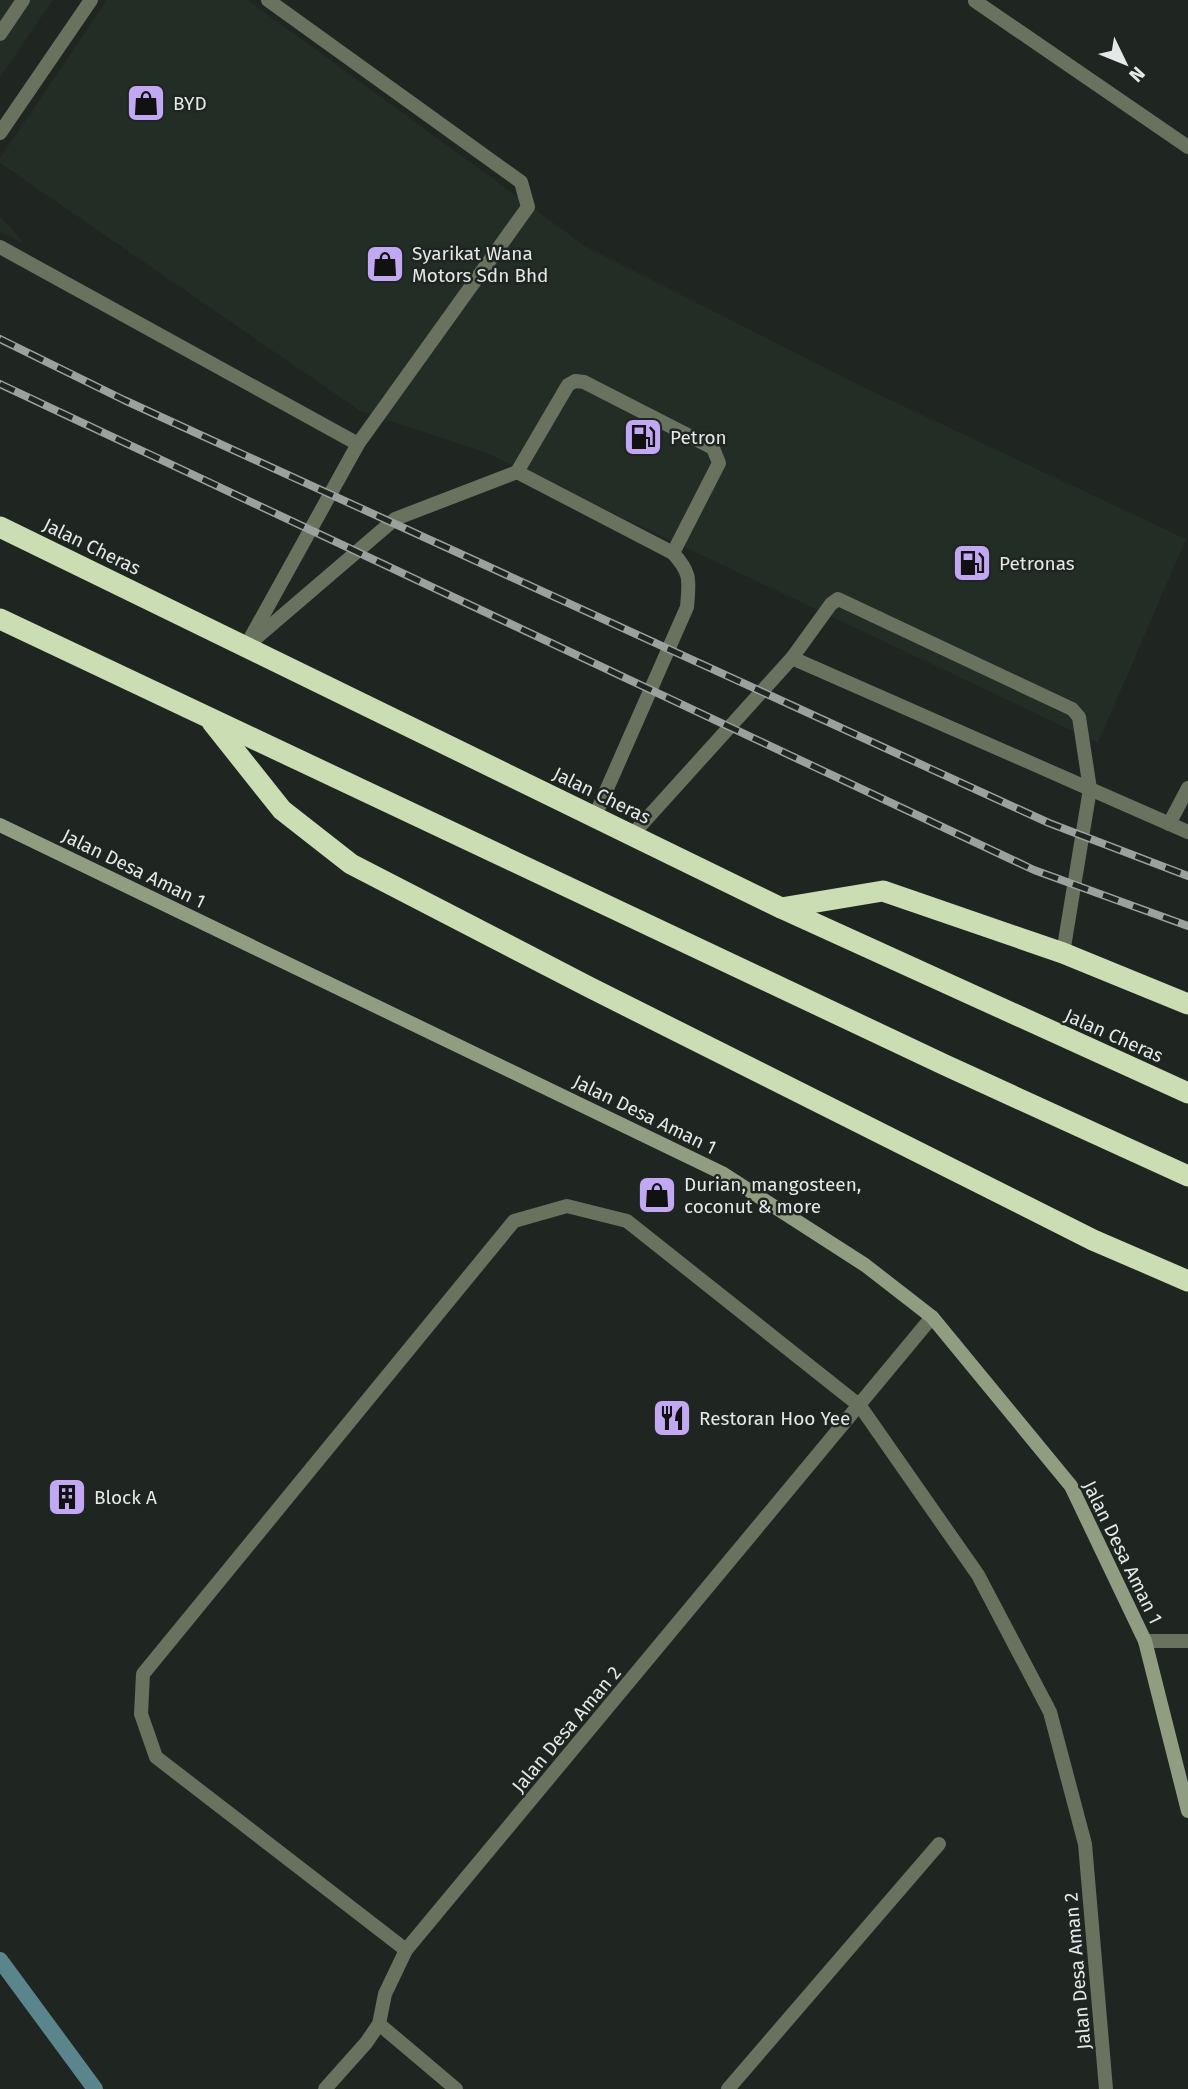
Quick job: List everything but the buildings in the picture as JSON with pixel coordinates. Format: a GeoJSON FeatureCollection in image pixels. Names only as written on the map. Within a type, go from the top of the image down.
{"type":"FeatureCollection","features":[{"type":"Feature","properties":{"kind":"highway","name":"Jalan Cheras"},"geometry":{"type":"LineString","coordinates":[[0,527],[781,908],[1188,1093]]}},
{"type":"Feature","properties":{"kind":"highway"},"geometry":{"type":"LineString","coordinates":[[0,619],[945,1065],[1188,1176]]}},
{"type":"Feature","properties":{"kind":"highway"},"geometry":{"type":"LineString","coordinates":[[209,717],[282,810],[351,864],[589,987],[1081,1234],[1188,1281]]}},
{"type":"Feature","properties":{"kind":"highway"},"geometry":{"type":"LineString","coordinates":[[781,908],[883,891],[1063,953],[1188,1004]]}},
{"type":"Feature","properties":{"kind":"street"},"geometry":{"type":"LineString","coordinates":[[0,34],[23,0]]}},
{"type":"Feature","properties":{"kind":"street"},"geometry":{"type":"LineString","coordinates":[[0,132],[91,0]]}},
{"type":"Feature","properties":{"kind":"street"},"geometry":{"type":"LineString","coordinates":[[246,646],[358,444],[528,207],[522,183],[268,0]]}},
{"type":"Feature","properties":{"kind":"street"},"geometry":{"type":"LineString","coordinates":[[975,1],[1188,147]]}},
{"type":"Feature","properties":{"kind":"street"},"geometry":{"type":"LineString","coordinates":[[0,247],[358,444]]}},
{"type":"Feature","properties":{"kind":"street"},"geometry":{"type":"LineString","coordinates":[[246,646],[394,519],[517,472],[568,385],[575,381],[584,382],[713,448],[719,463],[673,553]]}},
{"type":"Feature","properties":{"kind":"street"},"geometry":{"type":"LineString","coordinates":[[517,472],[673,553],[685,567],[688,582],[687,607],[594,816]]}},
{"type":"Feature","properties":{"kind":"street"},"geometry":{"type":"LineString","coordinates":[[632,835],[792,658],[831,604],[838,599],[1072,709],[1079,717],[1090,789],[1063,953]]}},
{"type":"Feature","properties":{"kind":"street"},"geometry":{"type":"LineString","coordinates":[[792,658],[1188,832]]}},
{"type":"Feature","properties":{"kind":"street"},"geometry":{"type":"LineString","coordinates":[[1169,824],[1188,788]]}},
{"type":"Feature","properties":{"kind":"street","name":"Jalan Desa Aman 1"},"geometry":{"type":"LineString","coordinates":[[0,825],[722,1173],[864,1265],[932,1317],[1071,1486],[1145,1641],[1188,1811]]}},
{"type":"Feature","properties":{"kind":"street"},"geometry":{"type":"LineString","coordinates":[[406,1950],[156,1757],[141,1714],[143,1674],[514,1221],[567,1206],[627,1222],[860,1406]]}},
{"type":"Feature","properties":{"kind":"street","name":"Jalan Desa Aman 2"},"geometry":{"type":"LineString","coordinates":[[325,2089],[366,2043],[379,2024],[385,1994],[406,1950],[932,1317]]}},
{"type":"Feature","properties":{"kind":"street","name":"Jalan Desa Aman 2"},"geometry":{"type":"LineString","coordinates":[[860,1406],[978,1575],[1050,1712],[1085,1844],[1106,2089]]}},
{"type":"Feature","properties":{"kind":"street"},"geometry":{"type":"LineString","coordinates":[[1145,1641],[1188,1641]]}},
{"type":"Feature","properties":{"kind":"street"},"geometry":{"type":"LineString","coordinates":[[728,2089],[939,1844]]}},
{"type":"Feature","properties":{"kind":"street"},"geometry":{"type":"LineString","coordinates":[[379,2024],[456,2089]]}},
{"type":"Feature","properties":{"kind":"shaded area"},"geometry":{"type":"Polygon","coordinates":[[[0,0],[53,0],[0,77],[0,0]]]}},
{"type":"Feature","properties":{"kind":"shaded area"},"geometry":{"type":"Polygon","coordinates":[[[107,0],[248,0],[585,246],[859,385],[1186,539],[1098,743],[484,452],[360,411],[0,163],[0,158],[107,0]]]}},
{"type":"Feature","properties":{"kind":"shaded area"},"geometry":{"type":"Polygon","coordinates":[[[0,216],[26,245],[0,232],[0,216]]]}},
{"type":"Feature","properties":{"kind":"waterway"},"geometry":{"type":"LineString","coordinates":[[0,1960],[95,2089]]}},
{"type":"Feature","properties":{"kind":"railway"},"geometry":{"type":"LineString","coordinates":[[0,339],[124,400],[1049,823],[1188,876]]}},
{"type":"Feature","properties":{"kind":"railway"},"geometry":{"type":"LineString","coordinates":[[0,384],[1034,870],[1188,926]]}},
{"type":"Feature","properties":{"kind":"place","name":"BYD"},"geometry":{"type":"Point","coordinates":[146,103]}},
{"type":"Feature","properties":{"kind":"place","name":"Syarikat Wana Motors Sdn Bhd"},"geometry":{"type":"Point","coordinates":[385,264]}},
{"type":"Feature","properties":{"kind":"place","name":"Petron"},"geometry":{"type":"Point","coordinates":[643,437]}},
{"type":"Feature","properties":{"kind":"place","name":"Petronas"},"geometry":{"type":"Point","coordinates":[972,563]}},
{"type":"Feature","properties":{"kind":"place","name":"Durian, mangosteen, coconut & more"},"geometry":{"type":"Point","coordinates":[657,1195]}},
{"type":"Feature","properties":{"kind":"place","name":"Restoran Hoo Yee"},"geometry":{"type":"Point","coordinates":[672,1418]}},
{"type":"Feature","properties":{"kind":"place","name":"Block A"},"geometry":{"type":"Point","coordinates":[67,1497]}}]}
